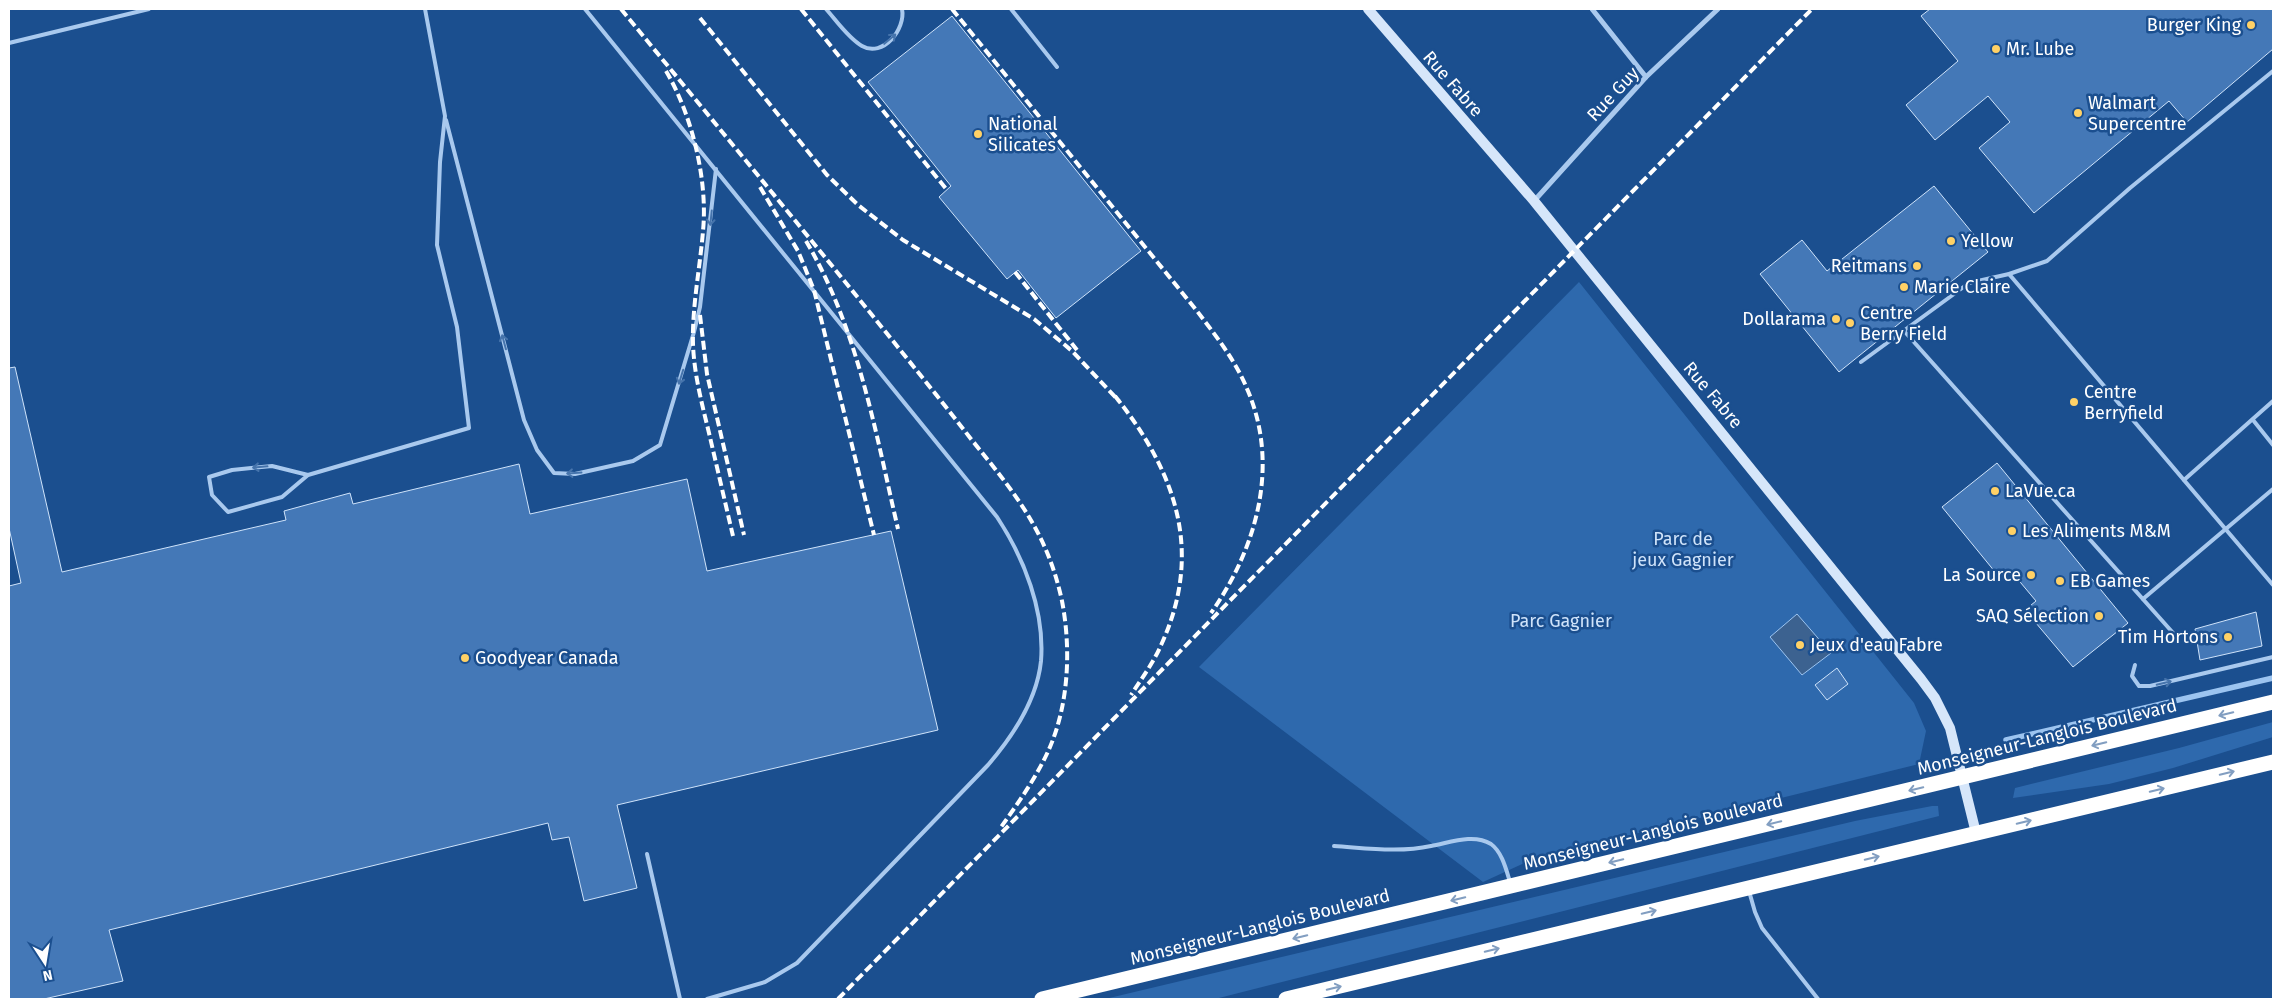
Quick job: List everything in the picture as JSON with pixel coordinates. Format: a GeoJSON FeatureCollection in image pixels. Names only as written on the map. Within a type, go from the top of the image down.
{"type":"FeatureCollection","features":[{"type":"Feature","properties":{"kind":"highway","name":"Monseigneur-Langlois Boulevard"},"geometry":{"type":"LineString","coordinates":[[1042,999],[2273,702]]}},
{"type":"Feature","properties":{"kind":"highway"},"geometry":{"type":"LineString","coordinates":[[1286,999],[2273,762]]}},
{"type":"Feature","properties":{"kind":"street","name":"Rue Fabre"},"geometry":{"type":"LineString","coordinates":[[1368,9],[1534,201],[1921,679],[1934,698],[1950,728],[1976,833]]}},
{"type":"Feature","properties":{"kind":"street"},"geometry":{"type":"LineString","coordinates":[[1592,9],[1646,77]]}},
{"type":"Feature","properties":{"kind":"street","name":"Rue Guy"},"geometry":{"type":"LineString","coordinates":[[1534,201],[1646,77],[1718,9]]}},
{"type":"Feature","properties":{"kind":"lane"},"geometry":{"type":"LineString","coordinates":[[9,43],[149,9]]}},
{"type":"Feature","properties":{"kind":"lane"},"geometry":{"type":"LineString","coordinates":[[425,9],[445,116],[524,420],[537,450],[554,473],[575,474],[633,461],[660,445],[694,332],[701,300],[716,169]]}},
{"type":"Feature","properties":{"kind":"lane"},"geometry":{"type":"LineString","coordinates":[[581,9],[591,15]]}},
{"type":"Feature","properties":{"kind":"lane"},"geometry":{"type":"LineString","coordinates":[[586,9],[997,517],[1008,534],[1026,571],[1038,617],[1041,654],[1035,682],[1028,703],[1008,742],[814,948],[797,963],[765,982],[707,999]]}},
{"type":"Feature","properties":{"kind":"lane"},"geometry":{"type":"LineString","coordinates":[[826,9],[862,46],[877,48],[892,40],[902,26],[902,9]]}},
{"type":"Feature","properties":{"kind":"lane"},"geometry":{"type":"LineString","coordinates":[[1011,9],[1057,67]]}},
{"type":"Feature","properties":{"kind":"lane"},"geometry":{"type":"LineString","coordinates":[[1861,362],[1905,332],[1969,283],[2010,274],[2047,262],[2130,188],[2273,71]]}},
{"type":"Feature","properties":{"kind":"lane"},"geometry":{"type":"LineString","coordinates":[[308,475],[272,466],[232,470],[209,477],[212,495],[228,512],[282,497],[308,475],[469,428],[457,328],[437,245],[440,162],[445,116]]}},
{"type":"Feature","properties":{"kind":"lane"},"geometry":{"type":"LineString","coordinates":[[2010,274],[2273,585]]}},
{"type":"Feature","properties":{"kind":"lane"},"geometry":{"type":"LineString","coordinates":[[1905,332],[2174,634]]}},
{"type":"Feature","properties":{"kind":"lane"},"geometry":{"type":"LineString","coordinates":[[2184,480],[2273,401]]}},
{"type":"Feature","properties":{"kind":"lane"},"geometry":{"type":"LineString","coordinates":[[2253,420],[2273,445]]}},
{"type":"Feature","properties":{"kind":"lane"},"geometry":{"type":"LineString","coordinates":[[2143,599],[2273,490]]}},
{"type":"Feature","properties":{"kind":"lane"},"geometry":{"type":"LineString","coordinates":[[2135,665],[2132,676],[2139,686],[2150,686],[2273,657]]}},
{"type":"Feature","properties":{"kind":"lane"},"geometry":{"type":"LineString","coordinates":[[1334,846],[1404,850],[1467,839],[1485,841],[1497,850],[1511,886]]}},
{"type":"Feature","properties":{"kind":"lane"},"geometry":{"type":"LineString","coordinates":[[647,854],[680,999]]}},
{"type":"Feature","properties":{"kind":"lane"},"geometry":{"type":"LineString","coordinates":[[1748,888],[1762,928],[1818,999]]}},
{"type":"Feature","properties":{"kind":"green space","name":"Parc Gagnier"},"geometry":{"type":"Polygon","coordinates":[[[1579,282],[1914,703],[1926,731],[1919,764],[1533,859],[1483,882],[1199,667],[1579,282]]]}},
{"type":"Feature","properties":{"kind":"green space"},"geometry":{"type":"Polygon","coordinates":[[[2273,722],[2273,737],[2173,768],[2109,784],[2013,798],[2015,788],[2179,748],[2273,722]]]}},
{"type":"Feature","properties":{"kind":"green space"},"geometry":{"type":"Polygon","coordinates":[[[1938,806],[1939,816],[1215,999],[1105,999],[1855,821],[1938,806]]]}},
{"type":"Feature","properties":{"kind":"shaded area","name":"Jeux d'eau Fabre"},"geometry":{"type":"Polygon","coordinates":[[[1797,614],[1831,653],[1802,675],[1770,637],[1797,614]]]}},
{"type":"Feature","properties":{"kind":"building","name":"Walmart Supercentre"},"geometry":{"type":"Polygon","coordinates":[[[1930,9],[2273,9],[2273,49],[2187,122],[2169,101],[2034,213],[1979,148],[2010,122],[1988,96],[1935,140],[1906,105],[1958,61],[1921,16],[1930,9]]]}},
{"type":"Feature","properties":{"kind":"building","name":"National Silicates"},"geometry":{"type":"Polygon","coordinates":[[[952,16],[1141,251],[1056,318],[1018,270],[1007,279],[939,197],[951,186],[868,82],[952,16]]]}},
{"type":"Feature","properties":{"kind":"building","name":"Centre Berry Field"},"geometry":{"type":"Polygon","coordinates":[[[1934,186],[1988,252],[1839,372],[1760,274],[1802,240],[1827,271],[1934,186]]]}},
{"type":"Feature","properties":{"kind":"building","name":"Goodyear Canada"},"geometry":{"type":"Polygon","coordinates":[[[15,367],[62,572],[286,520],[284,511],[350,493],[353,504],[519,464],[530,514],[687,479],[707,571],[891,531],[938,730],[617,805],[637,888],[584,901],[569,837],[552,840],[548,823],[109,930],[123,981],[44,999],[9,999],[9,586],[21,583],[9,528],[9,368],[15,367]]]}},
{"type":"Feature","properties":{"kind":"building"},"geometry":{"type":"Polygon","coordinates":[[[1997,463],[2128,623],[2073,667],[2025,610],[2036,601],[2010,570],[2000,578],[1942,507],[1997,463]]]}},
{"type":"Feature","properties":{"kind":"building","name":"Tim Hortons"},"geometry":{"type":"Polygon","coordinates":[[[2256,612],[2262,646],[2200,660],[2195,629],[2256,612]]]}},
{"type":"Feature","properties":{"kind":"building"},"geometry":{"type":"Polygon","coordinates":[[[1837,668],[1848,684],[1827,700],[1815,685],[1837,668]]]}},
{"type":"Feature","properties":{"kind":"waterway"},"geometry":{"type":"LineString","coordinates":[[2006,740],[2273,678]]}},
{"type":"Feature","properties":{"kind":"railway"},"geometry":{"type":"LineString","coordinates":[[621,9],[944,404],[1015,495],[1038,533],[1048,554],[1056,576],[1065,619],[1067,637],[1065,693],[1056,730],[1040,768],[1001,827]]}},
{"type":"Feature","properties":{"kind":"railway"},"geometry":{"type":"LineString","coordinates":[[801,9],[947,190]]}},
{"type":"Feature","properties":{"kind":"railway"},"geometry":{"type":"LineString","coordinates":[[952,9],[1197,311],[1232,359],[1248,391],[1257,420],[1262,449],[1262,478],[1258,506],[1251,535],[1240,562],[1227,588],[1211,613]]}},
{"type":"Feature","properties":{"kind":"railway"},"geometry":{"type":"LineString","coordinates":[[838,999],[1812,9]]}},
{"type":"Feature","properties":{"kind":"railway"},"geometry":{"type":"LineString","coordinates":[[700,18],[827,175],[858,205],[903,240],[1034,319],[1072,351],[1119,401]]}},
{"type":"Feature","properties":{"kind":"railway"},"geometry":{"type":"LineString","coordinates":[[666,71],[683,107],[696,148],[700,170],[704,211],[702,245],[696,287],[693,344],[701,400],[733,536]]}},
{"type":"Feature","properties":{"kind":"railway"},"geometry":{"type":"LineString","coordinates":[[760,187],[798,251],[814,290],[874,535]]}},
{"type":"Feature","properties":{"kind":"railway"},"geometry":{"type":"LineString","coordinates":[[806,241],[824,275],[852,345],[863,381],[898,529]]}},
{"type":"Feature","properties":{"kind":"railway"},"geometry":{"type":"LineString","coordinates":[[1015,272],[1077,350]]}},
{"type":"Feature","properties":{"kind":"railway"},"geometry":{"type":"LineString","coordinates":[[700,315],[707,374],[744,535]]}},
{"type":"Feature","properties":{"kind":"railway"},"geometry":{"type":"LineString","coordinates":[[1115,396],[1136,424],[1154,453],[1177,513],[1181,544],[1181,576],[1174,609],[1159,650],[1131,695]]}},
{"type":"Feature","properties":{"kind":"place","name":"Burger King"},"geometry":{"type":"Point","coordinates":[2251,25]}},
{"type":"Feature","properties":{"kind":"place","name":"Mr. Lube"},"geometry":{"type":"Point","coordinates":[1996,49]}},
{"type":"Feature","properties":{"kind":"place","name":"Walmart Supercentre"},"geometry":{"type":"Point","coordinates":[2078,113]}},
{"type":"Feature","properties":{"kind":"place","name":"National Silicates"},"geometry":{"type":"Point","coordinates":[978,134]}},
{"type":"Feature","properties":{"kind":"place","name":"Yellow"},"geometry":{"type":"Point","coordinates":[1951,241]}},
{"type":"Feature","properties":{"kind":"place","name":"Reitmans"},"geometry":{"type":"Point","coordinates":[1917,266]}},
{"type":"Feature","properties":{"kind":"place","name":"Marie Claire"},"geometry":{"type":"Point","coordinates":[1904,287]}},
{"type":"Feature","properties":{"kind":"place","name":"Dollarama"},"geometry":{"type":"Point","coordinates":[1836,319]}},
{"type":"Feature","properties":{"kind":"place","name":"Centre Berry Field"},"geometry":{"type":"Point","coordinates":[1850,323]}},
{"type":"Feature","properties":{"kind":"place","name":"Centre Berryfield"},"geometry":{"type":"Point","coordinates":[2074,402]}},
{"type":"Feature","properties":{"kind":"place","name":"LaVue.ca"},"geometry":{"type":"Point","coordinates":[1995,491]}},
{"type":"Feature","properties":{"kind":"place","name":"Les Aliments M&M"},"geometry":{"type":"Point","coordinates":[2012,531]}},
{"type":"Feature","properties":{"kind":"place","name":"La Source"},"geometry":{"type":"Point","coordinates":[2031,575]}},
{"type":"Feature","properties":{"kind":"place","name":"EB Games"},"geometry":{"type":"Point","coordinates":[2060,581]}},
{"type":"Feature","properties":{"kind":"place","name":"SAQ Sélection"},"geometry":{"type":"Point","coordinates":[2099,616]}},
{"type":"Feature","properties":{"kind":"place","name":"Tim Hortons"},"geometry":{"type":"Point","coordinates":[2228,637]}},
{"type":"Feature","properties":{"kind":"place","name":"Jeux d'eau Fabre"},"geometry":{"type":"Point","coordinates":[1800,645]}},
{"type":"Feature","properties":{"kind":"place","name":"Goodyear Canada"},"geometry":{"type":"Point","coordinates":[465,658]}},
{"type":"Feature","properties":{"kind":"park label","name":"Parc de jeux Gagnier"},"geometry":{"type":"Point","coordinates":[1683,549]}}]}
